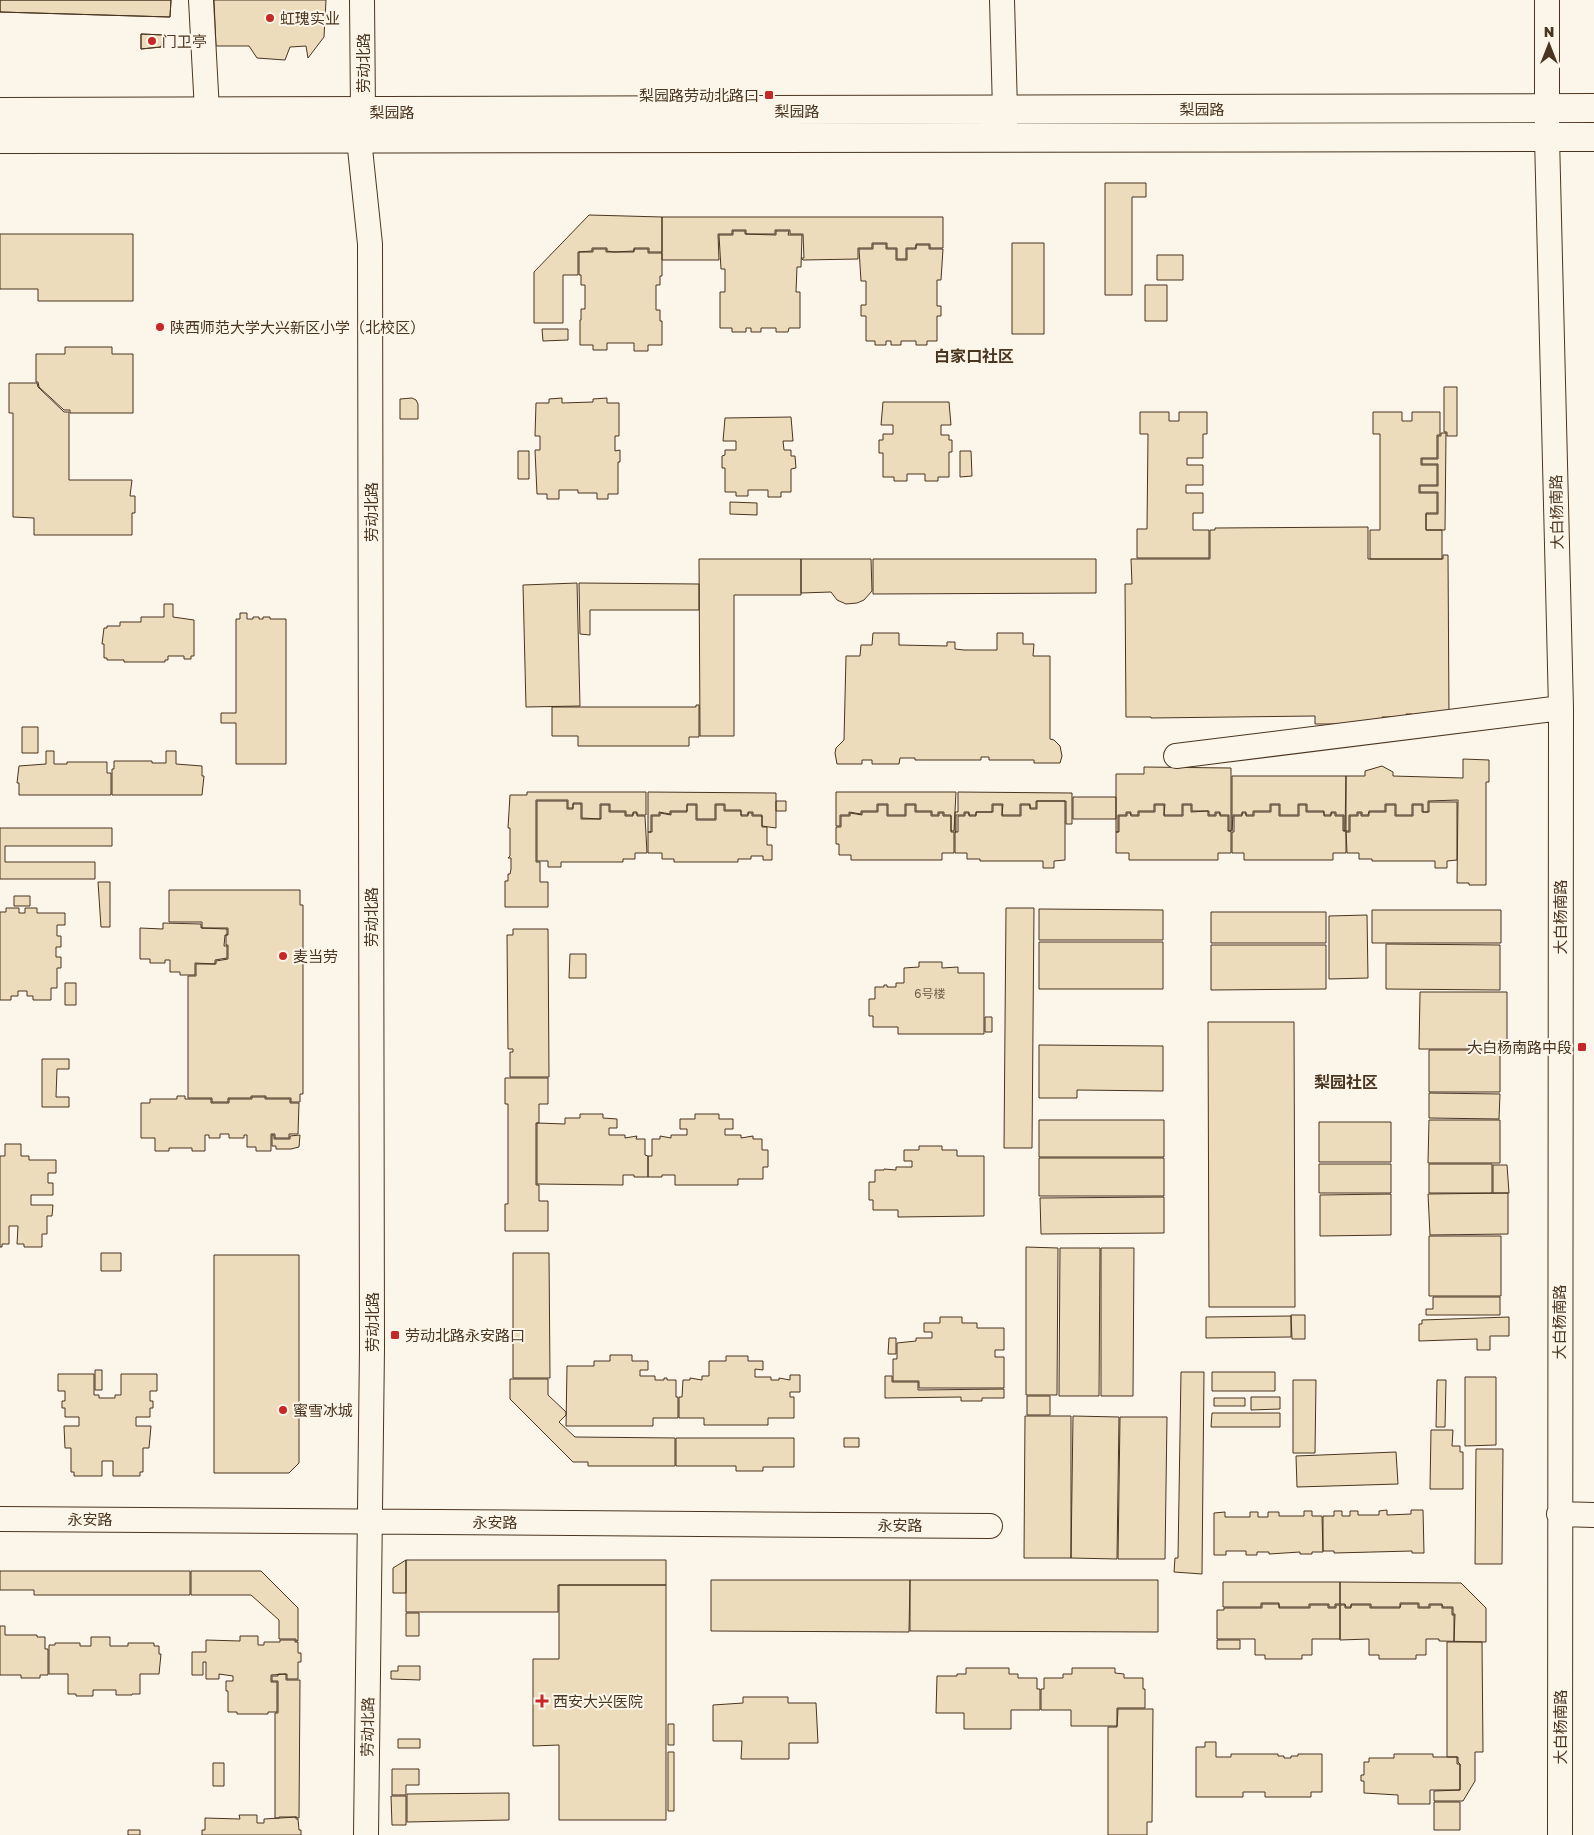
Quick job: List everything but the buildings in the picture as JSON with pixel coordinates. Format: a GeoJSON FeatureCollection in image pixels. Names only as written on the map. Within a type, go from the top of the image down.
{"type":"FeatureCollection","features":[{"type":"Feature","properties":{"kind":"main road","name":"梨园路"},"geometry":{"type":"LineString","coordinates":[[0,112],[1594,108]]}},
{"type":"Feature","properties":{"kind":"main road","name":"梨园路"},"geometry":{"type":"LineString","coordinates":[[0,139],[1594,137]]}},
{"type":"Feature","properties":{"kind":"street"},"geometry":{"type":"LineString","coordinates":[[202,0],[207,112]]}},
{"type":"Feature","properties":{"kind":"street","name":"劳动北路"},"geometry":{"type":"LineString","coordinates":[[362,0],[363,112],[358,139],[370,244],[372,1348],[366,1835]]}},
{"type":"Feature","properties":{"kind":"street"},"geometry":{"type":"LineString","coordinates":[[1002,0],[1005,110]]}},
{"type":"Feature","properties":{"kind":"street","name":"大白杨南路"},"geometry":{"type":"LineString","coordinates":[[1547,0],[1547,137],[1560,708],[1560,1835]]}},
{"type":"Feature","properties":{"kind":"street"},"geometry":{"type":"LineString","coordinates":[[1176,756],[1560,708]]}},
{"type":"Feature","properties":{"kind":"street"},"geometry":{"type":"LineString","coordinates":[[1559,1514],[1594,1515]]}},
{"type":"Feature","properties":{"kind":"street","name":"永安路"},"geometry":{"type":"LineString","coordinates":[[0,1519],[990,1526]]}},
{"type":"Feature","properties":{"kind":"place","name":"虹瑰实业"},"geometry":{"type":"Point","coordinates":[270,18]}},
{"type":"Feature","properties":{"kind":"place","name":"门卫亭"},"geometry":{"type":"Point","coordinates":[152,41]}},
{"type":"Feature","properties":{"kind":"place","name":"梨园路劳动北路口"},"geometry":{"type":"Point","coordinates":[769,95]}},
{"type":"Feature","properties":{"kind":"place","name":"陕西师范大学大兴新区小学（北校区）"},"geometry":{"type":"Point","coordinates":[160,327]}},
{"type":"Feature","properties":{"kind":"place","name":"麦当劳"},"geometry":{"type":"Point","coordinates":[283,956]}},
{"type":"Feature","properties":{"kind":"place","name":"大白杨南路中段"},"geometry":{"type":"Point","coordinates":[1582,1047]}},
{"type":"Feature","properties":{"kind":"place","name":"劳动北路永安路口"},"geometry":{"type":"Point","coordinates":[395,1335]}},
{"type":"Feature","properties":{"kind":"place","name":"蜜雪冰城"},"geometry":{"type":"Point","coordinates":[283,1410]}},
{"type":"Feature","properties":{"kind":"place","name":"西安大兴医院"},"geometry":{"type":"Point","coordinates":[542,1701]}},
{"type":"Feature","properties":{"kind":"district","name":"白家口社区"},"geometry":{"type":"Point","coordinates":[974,356]}},
{"type":"Feature","properties":{"kind":"district","name":"梨园社区"},"geometry":{"type":"Point","coordinates":[1346,1082]}}]}
